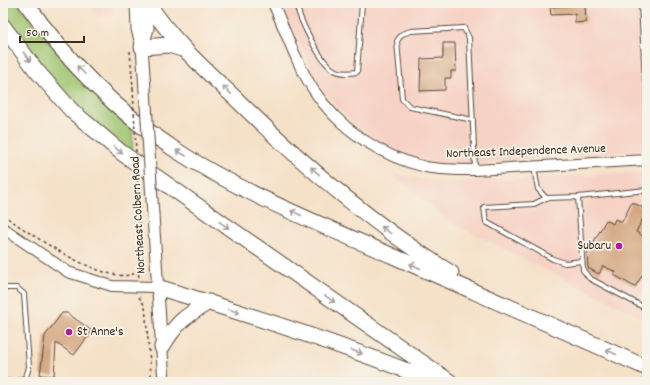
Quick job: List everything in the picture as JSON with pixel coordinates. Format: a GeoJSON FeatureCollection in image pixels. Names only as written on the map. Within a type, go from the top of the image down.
{"type":"FeatureCollection","features":[{"type":"Feature","properties":{"kind":"highway"},"geometry":{"type":"LineString","coordinates":[[26,3],[73,62],[114,103],[144,128],[175,150],[271,201],[647,368]]}},
{"type":"Feature","properties":{"kind":"highway"},"geometry":{"type":"LineString","coordinates":[[147,3],[161,24],[185,50],[258,121],[366,215],[395,237],[434,263],[515,309]]}},
{"type":"Feature","properties":{"kind":"highway"},"geometry":{"type":"LineString","coordinates":[[3,26],[36,70],[72,111],[122,153],[450,382]]}},
{"type":"Feature","properties":{"kind":"highway"},"geometry":{"type":"LineString","coordinates":[[142,47],[169,45],[185,50]]}},
{"type":"Feature","properties":{"kind":"highway"},"geometry":{"type":"LineString","coordinates":[[157,287],[209,302],[384,361],[435,382]]}},
{"type":"Feature","properties":{"kind":"highway"},"geometry":{"type":"LineString","coordinates":[[162,347],[173,328],[187,315],[209,302]]}},
{"type":"Feature","properties":{"kind":"main road","name":"Northeast Colbern Road"},"geometry":{"type":"LineString","coordinates":[[136,3],[137,29],[142,47],[164,382]]}},
{"type":"Feature","properties":{"kind":"main road","name":"Northeast Colbern Road"},"geometry":{"type":"LineString","coordinates":[[142,47],[148,30],[147,3]]}},
{"type":"Feature","properties":{"kind":"street","name":"Northeast Independence Avenue"},"geometry":{"type":"LineString","coordinates":[[274,3],[302,70],[314,90],[344,125],[364,140],[405,160],[441,169],[475,170],[647,160]]}},
{"type":"Feature","properties":{"kind":"street"},"geometry":{"type":"LineString","coordinates":[[642,3],[647,80]]}},
{"type":"Feature","properties":{"kind":"street"},"geometry":{"type":"LineString","coordinates":[[3,228],[68,272],[106,285],[157,287]]}},
{"type":"Feature","properties":{"kind":"lane"},"geometry":{"type":"LineString","coordinates":[[296,3],[314,46],[324,62],[335,71],[343,73],[357,72],[362,3]]}},
{"type":"Feature","properties":{"kind":"lane"},"geometry":{"type":"LineString","coordinates":[[473,120],[410,107],[402,99],[397,41],[402,34],[411,31],[464,28],[469,38],[473,120],[475,170]]}},
{"type":"Feature","properties":{"kind":"lane"},"geometry":{"type":"LineString","coordinates":[[534,166],[538,189],[546,198]]}},
{"type":"Feature","properties":{"kind":"lane"},"geometry":{"type":"LineString","coordinates":[[582,261],[565,263],[553,259],[486,222],[484,207],[534,204],[546,198],[578,197],[647,190]]}},
{"type":"Feature","properties":{"kind":"lane"},"geometry":{"type":"LineString","coordinates":[[578,197],[583,270],[589,278],[647,309]]}},
{"type":"Feature","properties":{"kind":"lane"},"geometry":{"type":"LineString","coordinates":[[3,288],[17,288],[24,294],[29,367],[26,377],[17,381],[5,382],[3,378]]}},
{"type":"Feature","properties":{"kind":"path"},"geometry":{"type":"LineString","coordinates":[[3,215],[34,236],[86,265],[111,274],[128,276],[138,272],[143,267],[133,89]]}},
{"type":"Feature","properties":{"kind":"path"},"geometry":{"type":"LineString","coordinates":[[138,272],[139,299],[145,306],[151,374],[149,382]]}},
{"type":"Feature","properties":{"kind":"shaded area"},"geometry":{"type":"Polygon","coordinates":[[[88,3],[113,3],[114,17],[97,16],[88,3]]]}},
{"type":"Feature","properties":{"kind":"shaded area"},"geometry":{"type":"Polygon","coordinates":[[[280,3],[647,3],[647,150],[453,166],[407,158],[353,124],[322,89],[280,3]]]}},
{"type":"Feature","properties":{"kind":"shaded area"},"geometry":{"type":"Polygon","coordinates":[[[647,172],[647,320],[452,223],[390,173],[447,183],[647,172]]]}},
{"type":"Feature","properties":{"kind":"green space"},"geometry":{"type":"Polygon","coordinates":[[[3,3],[19,3],[25,13],[132,126],[133,155],[67,96],[3,18],[3,3]]]}},
{"type":"Feature","properties":{"kind":"building"},"geometry":{"type":"Polygon","coordinates":[[[585,5],[586,22],[575,23],[575,14],[551,15],[550,7],[585,5]]]}},
{"type":"Feature","properties":{"kind":"building"},"geometry":{"type":"Polygon","coordinates":[[[443,43],[455,43],[456,71],[451,71],[451,78],[445,78],[445,90],[420,91],[421,59],[443,58],[443,43]]]}},
{"type":"Feature","properties":{"kind":"building","name":"Subaru"},"geometry":{"type":"Polygon","coordinates":[[[632,202],[647,210],[636,232],[647,238],[647,276],[643,274],[635,287],[614,275],[616,272],[603,266],[599,274],[588,268],[587,254],[606,220],[613,224],[615,219],[622,222],[632,202]]]}},
{"type":"Feature","properties":{"kind":"building"},"geometry":{"type":"Polygon","coordinates":[[[62,313],[67,313],[92,331],[74,355],[56,343],[54,376],[40,375],[45,336],[62,313]]]}},
{"type":"Feature","properties":{"kind":"place","name":"Subaru"},"geometry":{"type":"Point","coordinates":[619,246]}},
{"type":"Feature","properties":{"kind":"place","name":"St Anne's"},"geometry":{"type":"Point","coordinates":[69,332]}}]}
